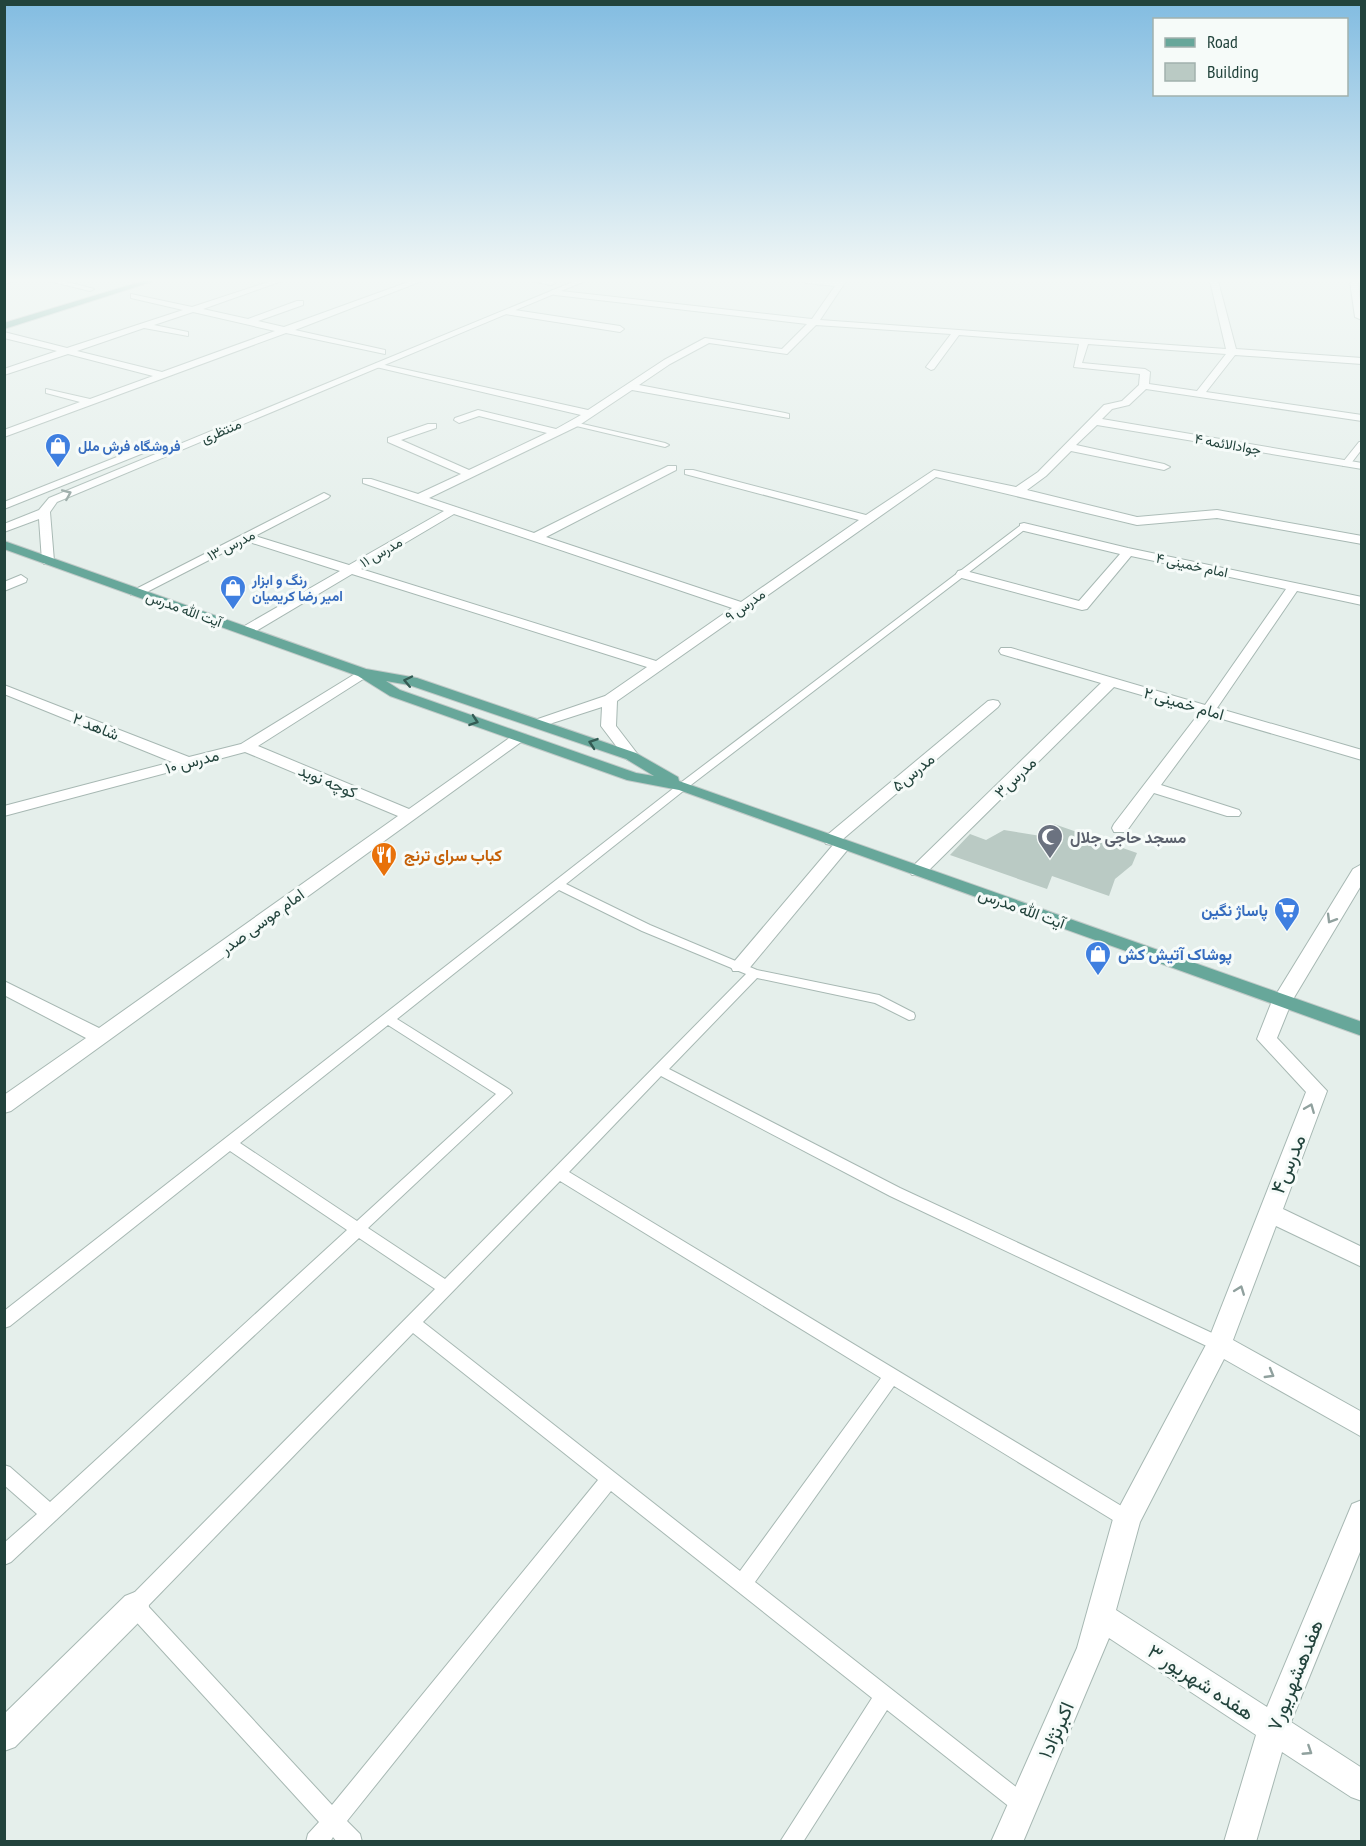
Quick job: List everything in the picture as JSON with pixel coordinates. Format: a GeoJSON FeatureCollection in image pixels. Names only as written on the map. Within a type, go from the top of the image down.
{"type":"FeatureCollection","features":[{"type":"Feature","properties":{"kind":"main road","name":"آیت الله مدرس"},"geometry":{"type":"LineString","coordinates":[[4,545],[363,673],[412,681],[632,756],[683,786]]}},
{"type":"Feature","properties":{"kind":"main road","name":"آیت الله مدرس"},"geometry":{"type":"LineString","coordinates":[[363,673],[395,693],[633,777],[683,786],[1362,1029]]}},
{"type":"Feature","properties":{"kind":"street"},"geometry":{"type":"LineString","coordinates":[[131,367],[162,375]]}},
{"type":"Feature","properties":{"kind":"street"},"geometry":{"type":"LineString","coordinates":[[4,434],[183,367]]}},
{"type":"Feature","properties":{"kind":"street","name":"منتظری"},"geometry":{"type":"LineString","coordinates":[[282,393],[345,367]]}},
{"type":"Feature","properties":{"kind":"street","name":"منتظری"},"geometry":{"type":"LineString","coordinates":[[4,529],[44,512],[46,506],[53,500],[374,367]]}},
{"type":"Feature","properties":{"kind":"street"},"geometry":{"type":"LineString","coordinates":[[388,367],[591,414]]}},
{"type":"Feature","properties":{"kind":"street"},"geometry":{"type":"LineString","coordinates":[[419,498],[574,424],[660,367]]}},
{"type":"Feature","properties":{"kind":"street"},"geometry":{"type":"LineString","coordinates":[[1018,491],[1042,474],[1108,407],[1125,403],[1144,386],[1145,372],[1098,367]]}},
{"type":"Feature","properties":{"kind":"street"},"geometry":{"type":"LineString","coordinates":[[1199,394],[1221,367]]}},
{"type":"Feature","properties":{"kind":"street"},"geometry":{"type":"LineString","coordinates":[[1144,386],[1362,418]]}},
{"type":"Feature","properties":{"kind":"street"},"geometry":{"type":"LineString","coordinates":[[632,387],[785,416]]}},
{"type":"Feature","properties":{"kind":"street"},"geometry":{"type":"LineString","coordinates":[[49,392],[91,402]]}},
{"type":"Feature","properties":{"kind":"street"},"geometry":{"type":"LineString","coordinates":[[459,420],[478,413],[556,432]]}},
{"type":"Feature","properties":{"kind":"street","name":"جوادالائمه ۴"},"geometry":{"type":"LineString","coordinates":[[1094,421],[1362,466]]}},
{"type":"Feature","properties":{"kind":"street"},"geometry":{"type":"LineString","coordinates":[[432,426],[392,440],[470,474]]}},
{"type":"Feature","properties":{"kind":"street"},"geometry":{"type":"LineString","coordinates":[[4,506],[150,447]]}},
{"type":"Feature","properties":{"kind":"street"},"geometry":{"type":"LineString","coordinates":[[1068,447],[1164,467]]}},
{"type":"Feature","properties":{"kind":"street"},"geometry":{"type":"LineString","coordinates":[[106,465],[125,470]]}},
{"type":"Feature","properties":{"kind":"street"},"geometry":{"type":"LineString","coordinates":[[536,537],[672,468]]}},
{"type":"Feature","properties":{"kind":"street"},"geometry":{"type":"LineString","coordinates":[[689,472],[869,519]]}},
{"type":"Feature","properties":{"kind":"street","name":"مدرس ۹"},"geometry":{"type":"LineString","coordinates":[[537,724],[610,699],[934,473],[1018,491]]}},
{"type":"Feature","properties":{"kind":"street"},"geometry":{"type":"LineString","coordinates":[[367,481],[743,607]]}},
{"type":"Feature","properties":{"kind":"street"},"geometry":{"type":"LineString","coordinates":[[1018,491],[1137,521],[1217,514],[1362,540]]}},
{"type":"Feature","properties":{"kind":"street","name":"مدرس ۱۳"},"geometry":{"type":"LineString","coordinates":[[136,592],[324,496]]}},
{"type":"Feature","properties":{"kind":"street","name":"مدرس ۱۱"},"geometry":{"type":"LineString","coordinates":[[246,631],[453,510]]}},
{"type":"Feature","properties":{"kind":"street"},"geometry":{"type":"LineString","coordinates":[[44,512],[48,561]]}},
{"type":"Feature","properties":{"kind":"street","name":"امام خمینی ۴"},"geometry":{"type":"LineString","coordinates":[[1023,526],[1128,552],[1362,601]]}},
{"type":"Feature","properties":{"kind":"street"},"geometry":{"type":"LineString","coordinates":[[246,537],[658,666]]}},
{"type":"Feature","properties":{"kind":"street"},"geometry":{"type":"LineString","coordinates":[[962,574],[1082,606],[1128,552]]}},
{"type":"Feature","properties":{"kind":"street"},"geometry":{"type":"LineString","coordinates":[[4,587],[21,579]]}},
{"type":"Feature","properties":{"kind":"street"},"geometry":{"type":"LineString","coordinates":[[1120,828],[1208,711],[1294,586]]}},
{"type":"Feature","properties":{"kind":"street","name":"امام خمینی ۲"},"geometry":{"type":"LineString","coordinates":[[1006,651],[1362,755]]}},
{"type":"Feature","properties":{"kind":"street","name":"مدرس ۱۰"},"geometry":{"type":"LineString","coordinates":[[4,811],[246,747],[363,673]]}},
{"type":"Feature","properties":{"kind":"street","name":"مدرس۳"},"geometry":{"type":"LineString","coordinates":[[918,871],[1111,682]]}},
{"type":"Feature","properties":{"kind":"street","name":"شاهد ۲"},"geometry":{"type":"LineString","coordinates":[[4,689],[187,762]]}},
{"type":"Feature","properties":{"kind":"street"},"geometry":{"type":"LineString","coordinates":[[610,699],[608,726],[632,756]]}},
{"type":"Feature","properties":{"kind":"street","name":"مدرس۵"},"geometry":{"type":"LineString","coordinates":[[747,970],[838,842],[993,704]]}},
{"type":"Feature","properties":{"kind":"street","name":"امام موسی صدر"},"geometry":{"type":"LineString","coordinates":[[4,1106],[520,737]]}},
{"type":"Feature","properties":{"kind":"street","name":"کوچه نوید"},"geometry":{"type":"LineString","coordinates":[[246,747],[410,815]]}},
{"type":"Feature","properties":{"kind":"street"},"geometry":{"type":"LineString","coordinates":[[1151,787],[1233,813]]}},
{"type":"Feature","properties":{"kind":"street"},"geometry":{"type":"LineString","coordinates":[[1282,1001],[1362,869]]}},
{"type":"Feature","properties":{"kind":"street"},"geometry":{"type":"LineString","coordinates":[[4,987],[101,1037]]}},
{"type":"Feature","properties":{"kind":"street","name":"مدرس۴"},"geometry":{"type":"LineString","coordinates":[[1127,1519],[1219,1344],[1317,1091],[1267,1040],[1282,1001]]}},
{"type":"Feature","properties":{"kind":"street"},"geometry":{"type":"LineString","coordinates":[[1269,1212],[1362,1258]]}},
{"type":"Feature","properties":{"kind":"street"},"geometry":{"type":"LineString","coordinates":[[1219,1344],[1362,1426]]}},
{"type":"Feature","properties":{"kind":"street","name":"هفدهشهریور۷"},"geometry":{"type":"LineString","coordinates":[[1240,1842],[1273,1728],[1362,1513]]}},
{"type":"Feature","properties":{"kind":"street","name":"اکبرنژاد۱"},"geometry":{"type":"LineString","coordinates":[[1007,1842],[1091,1650],[1127,1519]]}},
{"type":"Feature","properties":{"kind":"street"},"geometry":{"type":"LineString","coordinates":[[4,1736],[135,1605]]}},
{"type":"Feature","properties":{"kind":"street","name":"هفده شهریور ۳"},"geometry":{"type":"LineString","coordinates":[[1100,1616],[1362,1786]]}},
{"type":"Feature","properties":{"kind":"lane"},"geometry":{"type":"LineString","coordinates":[[574,424],[665,445]]}},
{"type":"Feature","properties":{"kind":"lane"},"geometry":{"type":"LineString","coordinates":[[1346,464],[1362,444]]}},
{"type":"Feature","properties":{"kind":"lane"},"geometry":{"type":"LineString","coordinates":[[4,1321],[683,786],[1023,526]]}},
{"type":"Feature","properties":{"kind":"lane"},"geometry":{"type":"LineString","coordinates":[[558,885],[646,928],[747,970],[879,999],[909,1016]]}},
{"type":"Feature","properties":{"kind":"lane"},"geometry":{"type":"LineString","coordinates":[[352,1842],[135,1605],[660,1070],[747,970]]}},
{"type":"Feature","properties":{"kind":"lane"},"geometry":{"type":"LineString","coordinates":[[4,1556],[505,1093],[386,1018]]}},
{"type":"Feature","properties":{"kind":"lane"},"geometry":{"type":"LineString","coordinates":[[660,1070],[895,1192],[1219,1344]]}},
{"type":"Feature","properties":{"kind":"lane"},"geometry":{"type":"LineString","coordinates":[[228,1143],[446,1288]]}},
{"type":"Feature","properties":{"kind":"lane"},"geometry":{"type":"LineString","coordinates":[[559,1173],[1127,1519]]}},
{"type":"Feature","properties":{"kind":"lane"},"geometry":{"type":"LineString","coordinates":[[412,1323],[1023,1805]]}},
{"type":"Feature","properties":{"kind":"lane"},"geometry":{"type":"LineString","coordinates":[[742,1584],[892,1376]]}},
{"type":"Feature","properties":{"kind":"lane"},"geometry":{"type":"LineString","coordinates":[[4,1473],[50,1514]]}},
{"type":"Feature","properties":{"kind":"lane"},"geometry":{"type":"LineString","coordinates":[[316,1842],[610,1479]]}},
{"type":"Feature","properties":{"kind":"lane"},"geometry":{"type":"LineString","coordinates":[[790,1842],[885,1696]]}},
{"type":"Feature","properties":{"kind":"building","name":"مسجد حاجی جلال"},"geometry":{"type":"Polygon","coordinates":[[[1054,824],[1137,853],[1132,865],[1115,879],[1109,896],[1052,876],[1047,889],[950,855],[970,834],[986,840],[1004,830],[1047,837],[1054,824]]]}},
{"type":"Feature","properties":{"kind":"place","name":"فروشگاه فرش ملل"},"geometry":{"type":"Point","coordinates":[58,469]}},
{"type":"Feature","properties":{"kind":"place","name":"رنگ و ابزار امیر رضا کریمیان"},"geometry":{"type":"Point","coordinates":[233,611]}},
{"type":"Feature","properties":{"kind":"place","name":"مسجد حاجی جلال"},"geometry":{"type":"Point","coordinates":[1050,860]}},
{"type":"Feature","properties":{"kind":"place","name":"کباب سرای ترنج"},"geometry":{"type":"Point","coordinates":[384,878]}},
{"type":"Feature","properties":{"kind":"place","name":"پاساژ نگین"},"geometry":{"type":"Point","coordinates":[1287,933]}},
{"type":"Feature","properties":{"kind":"place","name":"پوشاک آتیش کش"},"geometry":{"type":"Point","coordinates":[1098,977]}}]}
